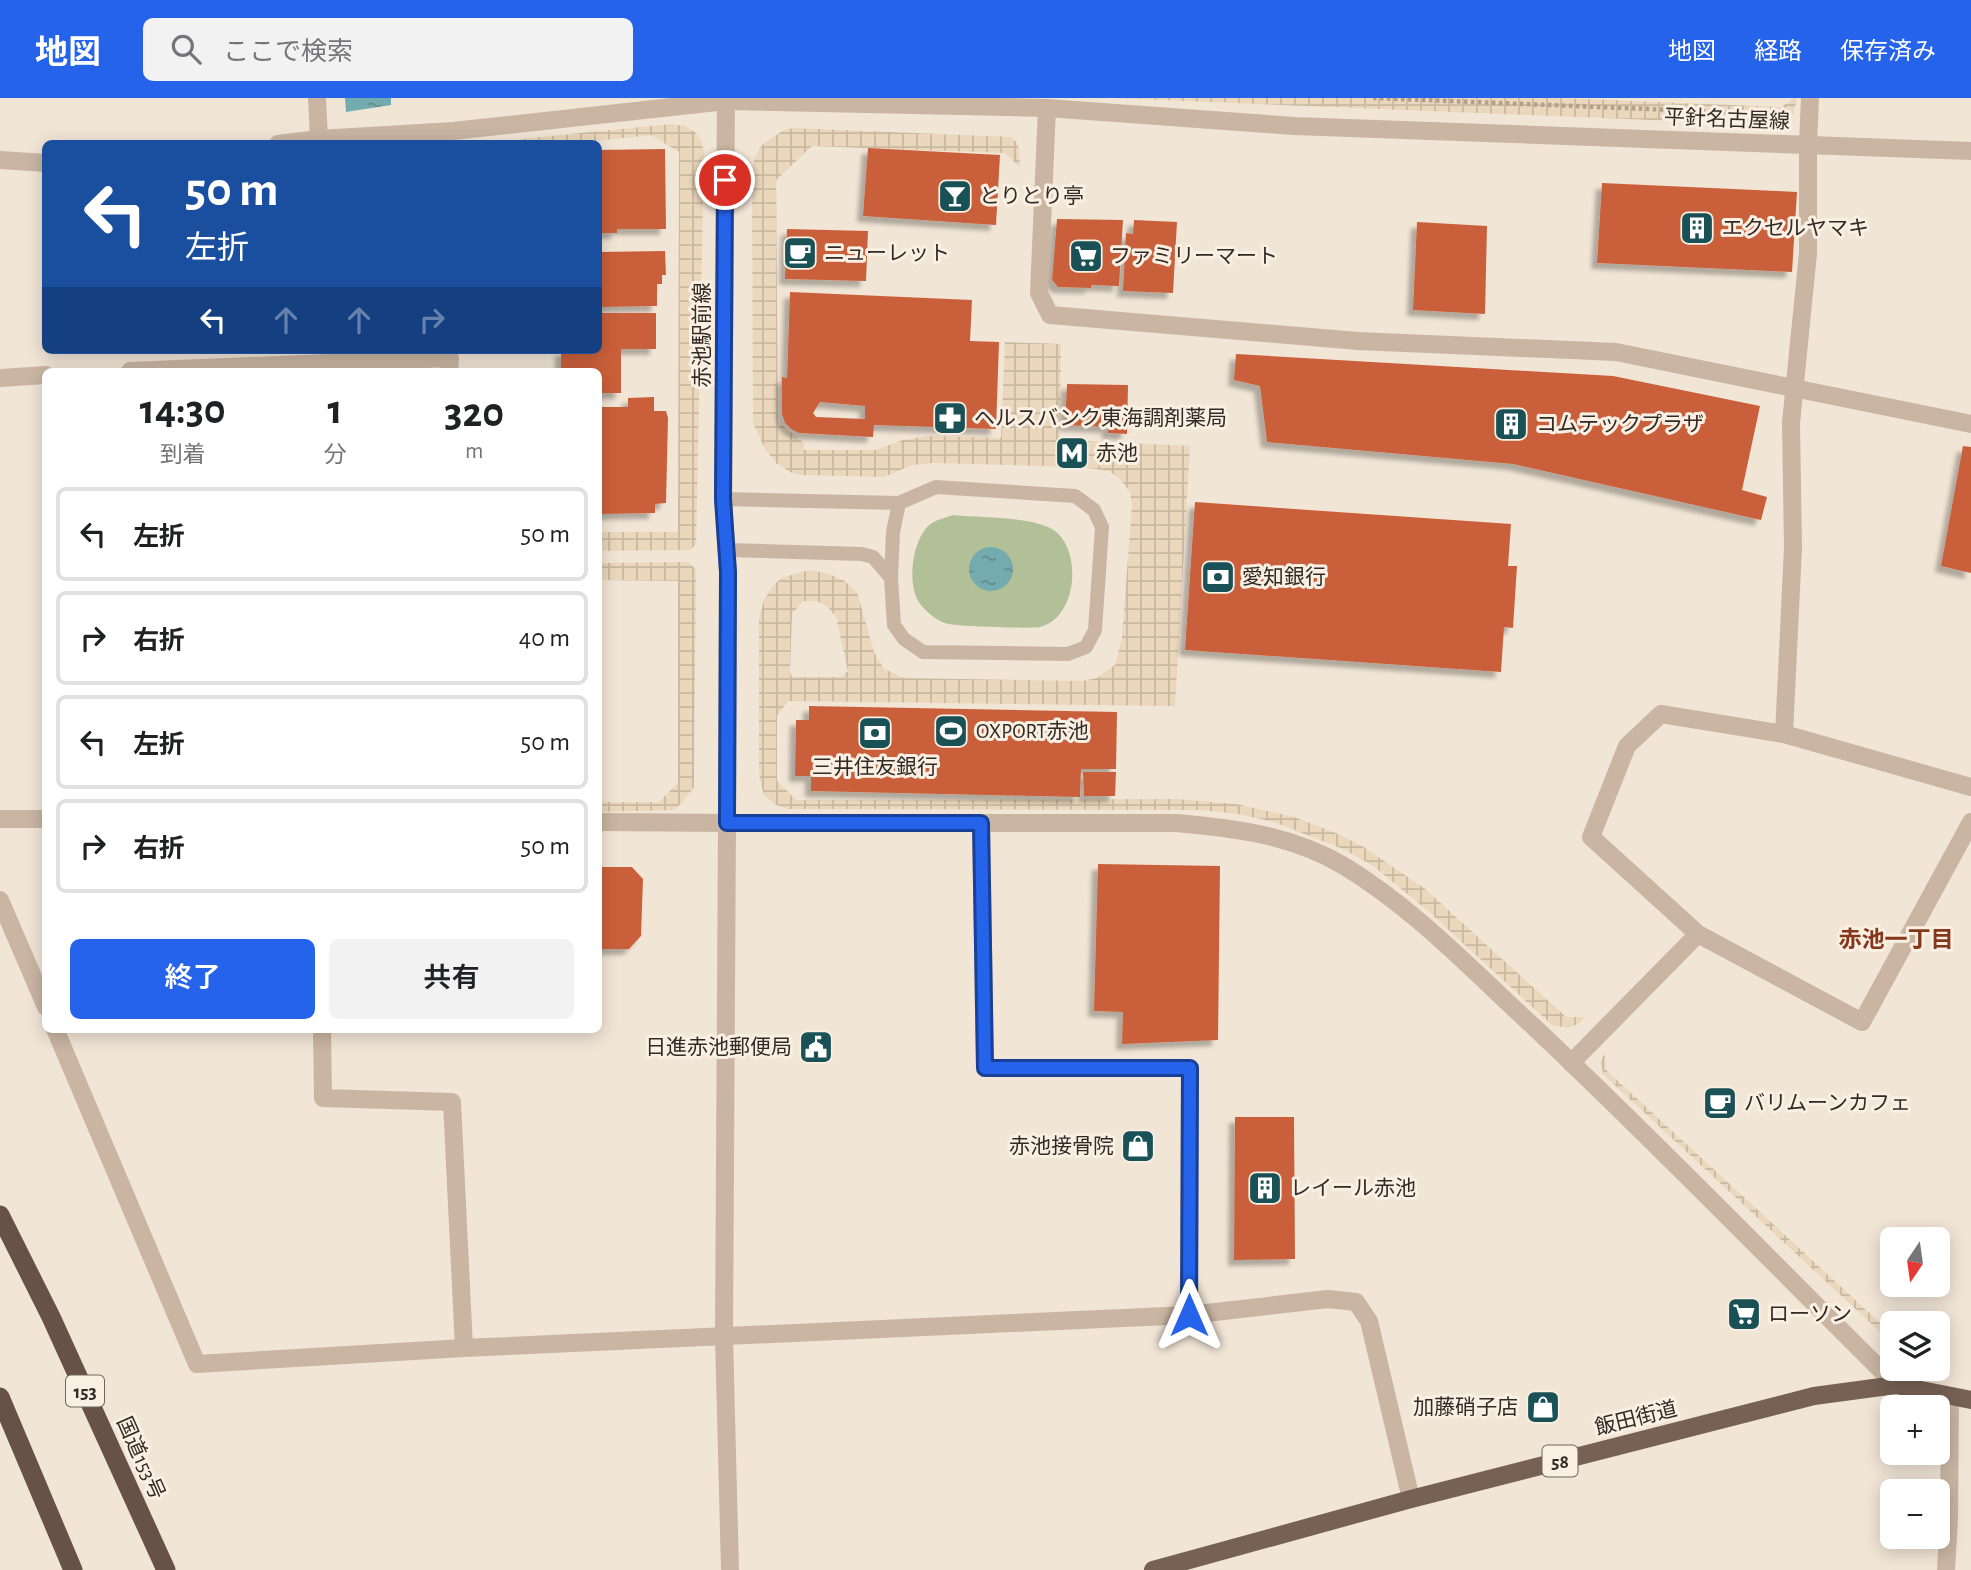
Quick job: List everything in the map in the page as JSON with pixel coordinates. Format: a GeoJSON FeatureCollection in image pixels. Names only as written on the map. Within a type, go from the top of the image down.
{"type":"FeatureCollection","features":[{"type":"Feature","properties":{"kind":"highway","name":"国道153号"},"geometry":{"type":"LineString","coordinates":[[0,1215],[51,1317],[166,1570]]}},
{"type":"Feature","properties":{"kind":"highway"},"geometry":{"type":"LineString","coordinates":[[0,1397],[73,1570]]}},
{"type":"Feature","properties":{"kind":"main road","name":"飯田街道"},"geometry":{"type":"LineString","coordinates":[[1153,1570],[1411,1499],[1814,1396],[1896,1385],[1945,1395]]}},
{"type":"Feature","properties":{"kind":"main road","name":"飯田街道"},"geometry":{"type":"LineString","coordinates":[[1950,1396],[1971,1400]]}},
{"type":"Feature","properties":{"kind":"street"},"geometry":{"type":"LineString","coordinates":[[317,98],[318,139]]}},
{"type":"Feature","properties":{"kind":"street"},"geometry":{"type":"LineString","coordinates":[[1784,734],[1793,548],[1791,423],[1808,253],[1810,98]]}},
{"type":"Feature","properties":{"kind":"street","name":"平針名古屋線"},"geometry":{"type":"LineString","coordinates":[[310,140],[453,137],[726,99],[1047,108],[1294,127],[1971,150]]}},
{"type":"Feature","properties":{"kind":"street","name":"赤池駅前線"},"geometry":{"type":"LineString","coordinates":[[726,99],[723,499],[728,572],[724,1337],[730,1570]]}},
{"type":"Feature","properties":{"kind":"street"},"geometry":{"type":"LineString","coordinates":[[1047,108],[1040,293],[1050,315],[1358,341],[1616,352],[1971,424]]}},
{"type":"Feature","properties":{"kind":"street"},"geometry":{"type":"LineString","coordinates":[[0,160],[42,163]]}},
{"type":"Feature","properties":{"kind":"street"},"geometry":{"type":"LineString","coordinates":[[217,368],[450,360]]}},
{"type":"Feature","properties":{"kind":"street"},"geometry":{"type":"LineString","coordinates":[[0,378],[42,375]]}},
{"type":"Feature","properties":{"kind":"street"},"geometry":{"type":"LineString","coordinates":[[1971,787],[1784,734],[1661,714],[1628,746],[1591,837],[1698,934],[1861,1022],[1971,822]]}},
{"type":"Feature","properties":{"kind":"street"},"geometry":{"type":"LineString","coordinates":[[0,819],[42,819]]}},
{"type":"Feature","properties":{"kind":"street"},"geometry":{"type":"LineString","coordinates":[[602,822],[1176,823],[1234,828],[1293,842],[1343,865],[1431,931],[1572,1063],[1896,1385]]}},
{"type":"Feature","properties":{"kind":"street"},"geometry":{"type":"LineString","coordinates":[[981,823],[985,1068],[1190,1068],[1189,1315]]}},
{"type":"Feature","properties":{"kind":"street"},"geometry":{"type":"LineString","coordinates":[[0,900],[42,998]]}},
{"type":"Feature","properties":{"kind":"street"},"geometry":{"type":"LineString","coordinates":[[1572,1063],[1698,934]]}},
{"type":"Feature","properties":{"kind":"street"},"geometry":{"type":"LineString","coordinates":[[57,1033],[197,1364],[464,1348],[1189,1315],[1328,1299],[1356,1302],[1369,1321],[1411,1499]]}},
{"type":"Feature","properties":{"kind":"street"},"geometry":{"type":"LineString","coordinates":[[322,1033],[323,1098],[452,1102],[464,1348]]}},
{"type":"Feature","properties":{"kind":"street"},"geometry":{"type":"LineString","coordinates":[[1946,1570],[1950,1465]]}},
{"type":"Feature","properties":{"kind":"lane"},"geometry":{"type":"LineString","coordinates":[[723,499],[900,503],[936,487],[1075,496],[1094,510],[1102,527],[1096,629],[1086,647],[1068,654],[923,652],[904,639],[894,625],[891,578],[893,532],[900,503]]}},
{"type":"Feature","properties":{"kind":"lane"},"geometry":{"type":"LineString","coordinates":[[726,550],[862,554],[873,557],[891,578]]}},
{"type":"Feature","properties":{"kind":"path"},"geometry":{"type":"LineString","coordinates":[[1373,98],[1752,113]]}},
{"type":"Feature","properties":{"kind":"green space"},"geometry":{"type":"Polygon","coordinates":[[[953,515],[1038,523],[1060,535],[1072,563],[1072,579],[1063,610],[1053,621],[1034,628],[955,625],[939,620],[924,608],[915,594],[913,583],[916,548],[925,529],[937,520],[953,515]]]}},
{"type":"Feature","properties":{"kind":"shaded area"},"geometry":{"type":"Polygon","coordinates":[[[1114,98],[1558,98],[1782,107],[1797,98],[1793,115],[1782,123],[1773,125],[1114,98]]]}},
{"type":"Feature","properties":{"kind":"shaded area"},"geometry":{"type":"Polygon","coordinates":[[[672,124],[685,126],[701,140],[704,152],[696,544],[690,550],[602,551],[602,532],[678,532],[679,152],[651,135],[602,140],[510,140],[672,124]]]}},
{"type":"Feature","properties":{"kind":"shaded area"},"geometry":{"type":"Polygon","coordinates":[[[793,128],[1011,137],[1018,144],[1020,167],[1005,153],[812,146],[776,180],[778,422],[804,443],[804,450],[876,450],[903,440],[929,436],[1001,438],[1005,342],[1061,344],[1060,440],[1190,446],[1175,706],[788,701],[777,716],[777,781],[796,800],[1176,799],[1236,804],[1294,817],[1362,846],[1424,888],[1566,1017],[1585,1017],[1578,1024],[1568,1028],[1552,1025],[1427,910],[1372,865],[1343,849],[1274,822],[1201,810],[788,809],[774,804],[764,795],[759,768],[759,619],[764,600],[781,578],[809,570],[843,580],[857,592],[874,652],[884,669],[904,678],[1082,681],[1097,678],[1115,665],[1122,638],[1132,505],[1130,492],[1120,479],[1109,471],[1080,467],[932,463],[912,465],[884,477],[802,475],[792,473],[776,463],[765,449],[753,423],[752,172],[755,156],[763,144],[784,130],[793,128]],[[803,601],[792,614],[792,677],[841,677],[848,671],[836,617],[829,608],[817,601],[803,601]]]}},
{"type":"Feature","properties":{"kind":"shaded area"},"geometry":{"type":"Polygon","coordinates":[[[689,562],[696,570],[694,787],[673,810],[602,812],[602,802],[659,802],[678,783],[678,581],[602,580],[602,563],[689,562]]]}},
{"type":"Feature","properties":{"kind":"shaded area"},"geometry":{"type":"Polygon","coordinates":[[[1605,1053],[1606,1070],[1880,1323],[1880,1332],[1604,1075],[1600,1063],[1605,1053]]]}},
{"type":"Feature","properties":{"kind":"water"},"geometry":{"type":"Polygon","coordinates":[[[345,98],[391,98],[391,105],[346,112],[345,98]]]}},
{"type":"Feature","properties":{"kind":"water"},"geometry":{"type":"Polygon","coordinates":[[[991,547],[1006,554],[1013,569],[1006,584],[991,591],[976,584],[969,569],[976,554],[991,547]]]}},
{"type":"Feature","properties":{"kind":"building"},"geometry":{"type":"Polygon","coordinates":[[[868,148],[1000,155],[996,225],[863,216],[868,148]]]}},
{"type":"Feature","properties":{"kind":"building"},"geometry":{"type":"Polygon","coordinates":[[[665,149],[666,229],[617,229],[617,233],[602,233],[602,150],[665,149]]]}},
{"type":"Feature","properties":{"kind":"building","name":"エクセルヤマキ"},"geometry":{"type":"Polygon","coordinates":[[[1602,183],[1797,192],[1792,272],[1597,263],[1602,183]]]}},
{"type":"Feature","properties":{"kind":"building"},"geometry":{"type":"Polygon","coordinates":[[[1057,219],[1123,220],[1119,286],[1058,287],[1052,280],[1057,219]]]}},
{"type":"Feature","properties":{"kind":"building"},"geometry":{"type":"Polygon","coordinates":[[[1134,220],[1177,222],[1173,293],[1123,291],[1126,233],[1133,234],[1134,220]]]}},
{"type":"Feature","properties":{"kind":"building"},"geometry":{"type":"Polygon","coordinates":[[[1417,222],[1487,226],[1485,314],[1413,310],[1417,222]]]}},
{"type":"Feature","properties":{"kind":"building"},"geometry":{"type":"Polygon","coordinates":[[[787,229],[868,231],[866,281],[785,279],[787,229]]]}},
{"type":"Feature","properties":{"kind":"building"},"geometry":{"type":"Polygon","coordinates":[[[665,251],[666,275],[662,275],[662,284],[657,284],[657,306],[602,307],[602,252],[665,251]]]}},
{"type":"Feature","properties":{"kind":"building"},"geometry":{"type":"Polygon","coordinates":[[[790,292],[972,300],[970,341],[999,342],[996,429],[874,425],[873,437],[799,433],[785,423],[782,414],[782,377],[787,378],[790,292]],[[820,402],[813,413],[816,417],[865,419],[865,406],[820,402]]]}},
{"type":"Feature","properties":{"kind":"building"},"geometry":{"type":"Polygon","coordinates":[[[602,313],[656,313],[656,349],[621,349],[621,393],[602,393],[602,368],[561,368],[561,354],[602,354],[602,313]]]}},
{"type":"Feature","properties":{"kind":"building","name":"コムテックプラザ"},"geometry":{"type":"Polygon","coordinates":[[[1236,354],[1613,376],[1760,406],[1742,490],[1767,497],[1761,520],[1513,464],[1267,442],[1260,386],[1234,380],[1236,354]]]}},
{"type":"Feature","properties":{"kind":"building"},"geometry":{"type":"Polygon","coordinates":[[[1067,384],[1128,385],[1127,434],[1108,433],[1108,427],[1065,425],[1067,384]]]}},
{"type":"Feature","properties":{"kind":"building"},"geometry":{"type":"Polygon","coordinates":[[[654,397],[654,411],[666,411],[666,503],[655,504],[655,513],[602,514],[602,407],[628,407],[628,398],[654,397]]]}},
{"type":"Feature","properties":{"kind":"building"},"geometry":{"type":"Polygon","coordinates":[[[1963,446],[1971,447],[1971,573],[1941,566],[1963,446]]]}},
{"type":"Feature","properties":{"kind":"building"},"geometry":{"type":"Polygon","coordinates":[[[1195,502],[1511,524],[1508,566],[1517,566],[1513,628],[1504,627],[1501,672],[1185,650],[1195,502]]]}},
{"type":"Feature","properties":{"kind":"building"},"geometry":{"type":"Polygon","coordinates":[[[809,706],[1117,712],[1116,769],[1081,769],[1080,797],[811,791],[811,776],[795,776],[796,720],[809,720],[809,706]]]}},
{"type":"Feature","properties":{"kind":"building"},"geometry":{"type":"Polygon","coordinates":[[[1083,772],[1116,772],[1115,796],[1084,796],[1083,772]]]}},
{"type":"Feature","properties":{"kind":"building"},"geometry":{"type":"Polygon","coordinates":[[[1098,864],[1220,866],[1218,1040],[1122,1044],[1123,1012],[1094,1011],[1098,864]]]}},
{"type":"Feature","properties":{"kind":"building"},"geometry":{"type":"Polygon","coordinates":[[[602,867],[632,867],[643,879],[641,936],[629,949],[602,949],[602,867]]]}},
{"type":"Feature","properties":{"kind":"building","name":"レイール赤池"},"geometry":{"type":"Polygon","coordinates":[[[1235,1117],[1294,1117],[1295,1259],[1234,1260],[1235,1117]]]}},
{"type":"Feature","properties":{"kind":"place","name":"とりとり亭"},"geometry":{"type":"Point","coordinates":[955,196]}},
{"type":"Feature","properties":{"kind":"place","name":"エクセルヤマキ"},"geometry":{"type":"Point","coordinates":[1697,228]}},
{"type":"Feature","properties":{"kind":"place","name":"ニューレット"},"geometry":{"type":"Point","coordinates":[800,253]}},
{"type":"Feature","properties":{"kind":"place","name":"ファミリーマート"},"geometry":{"type":"Point","coordinates":[1086,256]}},
{"type":"Feature","properties":{"kind":"place","name":"ヘルスバンク東海調剤薬局"},"geometry":{"type":"Point","coordinates":[950,418]}},
{"type":"Feature","properties":{"kind":"place","name":"コムテックプラザ"},"geometry":{"type":"Point","coordinates":[1511,424]}},
{"type":"Feature","properties":{"kind":"place","name":"赤池"},"geometry":{"type":"Point","coordinates":[1072,453]}},
{"type":"Feature","properties":{"kind":"place","name":"愛知銀行"},"geometry":{"type":"Point","coordinates":[1218,577]}},
{"type":"Feature","properties":{"kind":"place","name":"OXPORT赤池"},"geometry":{"type":"Point","coordinates":[951,731]}},
{"type":"Feature","properties":{"kind":"place","name":"三井住友銀行"},"geometry":{"type":"Point","coordinates":[875,733]}},
{"type":"Feature","properties":{"kind":"place","name":"日進赤池郵便局"},"geometry":{"type":"Point","coordinates":[816,1047]}},
{"type":"Feature","properties":{"kind":"place","name":"バリムーンカフェ"},"geometry":{"type":"Point","coordinates":[1720,1103]}},
{"type":"Feature","properties":{"kind":"place","name":"赤池接骨院"},"geometry":{"type":"Point","coordinates":[1138,1146]}},
{"type":"Feature","properties":{"kind":"place","name":"レイール赤池"},"geometry":{"type":"Point","coordinates":[1265,1188]}},
{"type":"Feature","properties":{"kind":"place","name":"ローソン"},"geometry":{"type":"Point","coordinates":[1744,1314]}},
{"type":"Feature","properties":{"kind":"place","name":"加藤硝子店"},"geometry":{"type":"Point","coordinates":[1543,1407]}},
{"type":"Feature","properties":{"kind":"district","name":"赤池一丁目"},"geometry":{"type":"Point","coordinates":[1896,939]}},
{"type":"Feature","properties":{"kind":"route"},"geometry":{"type":"LineString","coordinates":[[725,180],[723,499],[728,572],[727,823],[981,823],[985,1068],[1190,1068],[1189,1315]]}}]}
